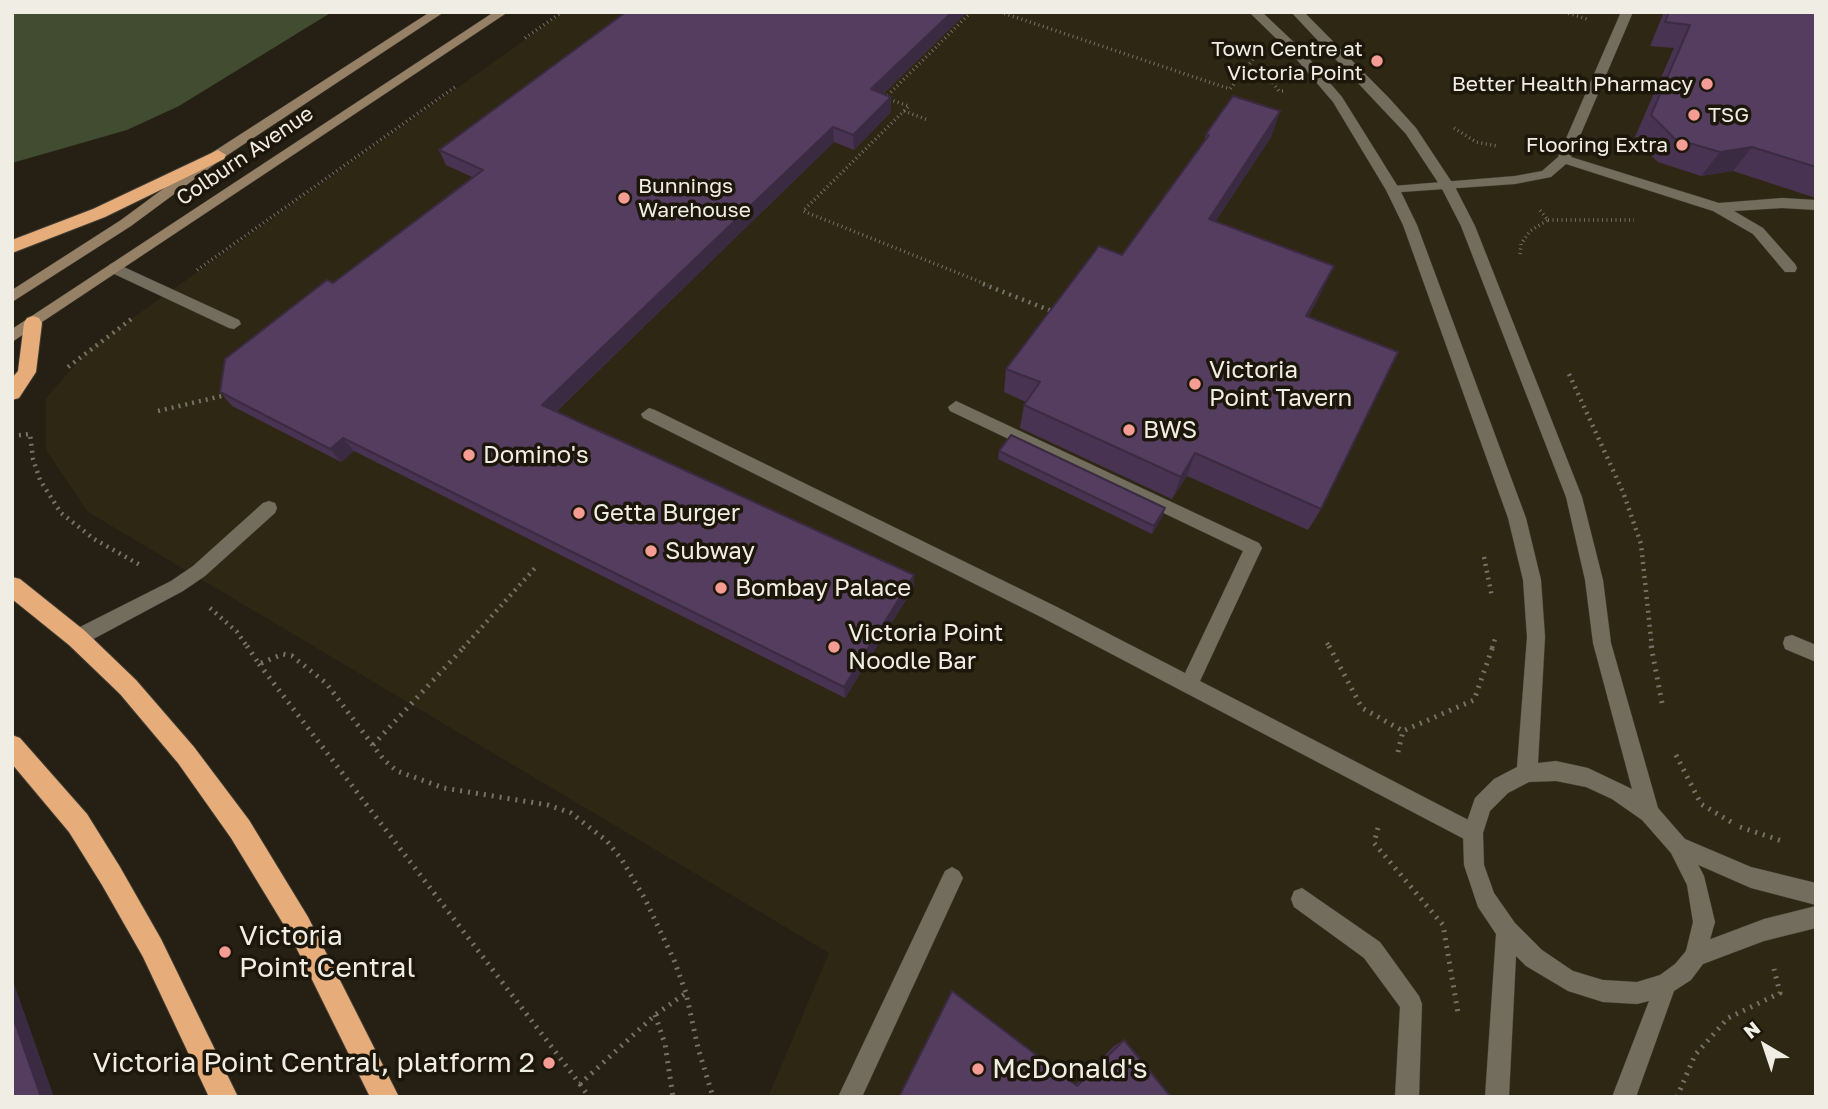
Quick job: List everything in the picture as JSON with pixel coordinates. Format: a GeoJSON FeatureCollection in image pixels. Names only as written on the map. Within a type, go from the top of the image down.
{"type":"FeatureCollection","features":[{"type":"Feature","properties":{"kind":"highway"},"geometry":{"type":"LineString","coordinates":[[12,247],[99,213],[218,155]]}},
{"type":"Feature","properties":{"kind":"highway"},"geometry":{"type":"LineString","coordinates":[[12,393],[27,372],[33,323]]}},
{"type":"Feature","properties":{"kind":"highway"},"geometry":{"type":"LineString","coordinates":[[12,586],[77,638],[128,687],[186,755],[240,829],[299,926],[385,1097]]}},
{"type":"Feature","properties":{"kind":"highway"},"geometry":{"type":"LineString","coordinates":[[12,746],[78,823],[111,876],[152,948],[224,1097]]}},
{"type":"Feature","properties":{"kind":"main road","name":"Colburn Avenue"},"geometry":{"type":"LineString","coordinates":[[12,298],[126,223],[218,155],[438,12]]}},
{"type":"Feature","properties":{"kind":"main road","name":"Colburn Avenue"},"geometry":{"type":"LineString","coordinates":[[12,337],[367,99],[502,12]]}},
{"type":"Feature","properties":{"kind":"street"},"geometry":{"type":"LineString","coordinates":[[1255,12],[1296,51],[1338,100],[1392,190],[1415,238],[1517,518],[1529,568],[1536,637],[1527,773]]}},
{"type":"Feature","properties":{"kind":"street"},"geometry":{"type":"LineString","coordinates":[[1297,12],[1385,101],[1431,158],[1468,226],[1574,496],[1594,580],[1602,643],[1649,813]]}},
{"type":"Feature","properties":{"kind":"street"},"geometry":{"type":"LineString","coordinates":[[1392,190],[1448,187],[1546,174],[1564,159],[1627,12]]}},
{"type":"Feature","properties":{"kind":"street"},"geometry":{"type":"LineString","coordinates":[[1564,159],[1718,208],[1758,231],[1790,268]]}},
{"type":"Feature","properties":{"kind":"street"},"geometry":{"type":"LineString","coordinates":[[1718,208],[1782,203],[1816,205]]}},
{"type":"Feature","properties":{"kind":"street"},"geometry":{"type":"LineString","coordinates":[[115,268],[234,324]]}},
{"type":"Feature","properties":{"kind":"street"},"geometry":{"type":"LineString","coordinates":[[956,407],[1253,548],[1189,685]]}},
{"type":"Feature","properties":{"kind":"street"},"geometry":{"type":"LineString","coordinates":[[649,414],[1189,685],[1473,833]]}},
{"type":"Feature","properties":{"kind":"street"},"geometry":{"type":"LineString","coordinates":[[77,638],[177,586],[199,571],[269,508]]}},
{"type":"Feature","properties":{"kind":"street"},"geometry":{"type":"LineString","coordinates":[[1792,643],[1816,654]]}},
{"type":"Feature","properties":{"kind":"street"},"geometry":{"type":"LineString","coordinates":[[1556,771],[1588,778],[1619,792],[1649,813],[1678,846],[1697,883],[1704,922],[1695,956],[1683,972],[1666,984],[1637,993],[1603,991],[1568,980],[1534,958],[1507,931],[1486,899],[1474,865],[1473,833],[1482,805],[1501,786],[1527,773],[1556,771]]}},
{"type":"Feature","properties":{"kind":"street"},"geometry":{"type":"LineString","coordinates":[[1678,846],[1751,877],[1816,894]]}},
{"type":"Feature","properties":{"kind":"street"},"geometry":{"type":"LineString","coordinates":[[850,1097],[952,878]]}},
{"type":"Feature","properties":{"kind":"street"},"geometry":{"type":"LineString","coordinates":[[1302,900],[1372,950],[1411,1004],[1408,1097]]}},
{"type":"Feature","properties":{"kind":"street"},"geometry":{"type":"LineString","coordinates":[[1695,956],[1764,930],[1816,917]]}},
{"type":"Feature","properties":{"kind":"street"},"geometry":{"type":"LineString","coordinates":[[1496,1097],[1507,931]]}},
{"type":"Feature","properties":{"kind":"street"},"geometry":{"type":"LineString","coordinates":[[1625,1097],[1666,984]]}},
{"type":"Feature","properties":{"kind":"path"},"geometry":{"type":"LineString","coordinates":[[516,44],[562,12]]}},
{"type":"Feature","properties":{"kind":"path"},"geometry":{"type":"LineString","coordinates":[[971,12],[885,98],[909,106],[803,211],[1061,316]]}},
{"type":"Feature","properties":{"kind":"path"},"geometry":{"type":"LineString","coordinates":[[1000,12],[1230,89],[1254,58],[1260,66]]}},
{"type":"Feature","properties":{"kind":"path"},"geometry":{"type":"LineString","coordinates":[[1266,74],[1279,91],[1289,90]]}},
{"type":"Feature","properties":{"kind":"path"},"geometry":{"type":"LineString","coordinates":[[62,372],[233,242],[460,84]]}},
{"type":"Feature","properties":{"kind":"path"},"geometry":{"type":"LineString","coordinates":[[904,111],[928,120]]}},
{"type":"Feature","properties":{"kind":"path"},"geometry":{"type":"LineString","coordinates":[[1515,180],[1548,220],[1530,232],[1521,244],[1518,264]]}},
{"type":"Feature","properties":{"kind":"path"},"geometry":{"type":"LineString","coordinates":[[1565,365],[1623,492],[1642,544],[1651,651],[1662,704]]}},
{"type":"Feature","properties":{"kind":"path"},"geometry":{"type":"LineString","coordinates":[[158,411],[227,394]]}},
{"type":"Feature","properties":{"kind":"path"},"geometry":{"type":"LineString","coordinates":[[12,436],[30,434],[33,459],[40,480],[55,506],[75,526],[177,586],[222,617],[589,1097]]}},
{"type":"Feature","properties":{"kind":"path"},"geometry":{"type":"LineString","coordinates":[[1482,548],[1493,602]]}},
{"type":"Feature","properties":{"kind":"path"},"geometry":{"type":"LineString","coordinates":[[373,745],[387,733],[536,568]]}},
{"type":"Feature","properties":{"kind":"path"},"geometry":{"type":"LineString","coordinates":[[1403,731],[1474,700],[1498,629]]}},
{"type":"Feature","properties":{"kind":"path"},"geometry":{"type":"LineString","coordinates":[[1326,643],[1362,708],[1403,731]]}},
{"type":"Feature","properties":{"kind":"path"},"geometry":{"type":"LineString","coordinates":[[260,664],[282,654],[301,661],[326,682],[373,745],[397,771],[444,788],[548,805],[571,813],[591,827],[622,860],[645,899],[674,960],[686,993],[698,1048],[713,1097]]}},
{"type":"Feature","properties":{"kind":"path"},"geometry":{"type":"LineString","coordinates":[[1403,731],[1374,843],[1443,925],[1459,1016]]}},
{"type":"Feature","properties":{"kind":"path"},"geometry":{"type":"LineString","coordinates":[[1671,744],[1701,804],[1737,826],[1790,843]]}},
{"type":"Feature","properties":{"kind":"path"},"geometry":{"type":"LineString","coordinates":[[1737,826],[1751,877]]}},
{"type":"Feature","properties":{"kind":"path"},"geometry":{"type":"LineString","coordinates":[[1676,1097],[1695,1055],[1728,1018],[1780,993],[1764,930]]}},
{"type":"Feature","properties":{"kind":"path"},"geometry":{"type":"LineString","coordinates":[[580,1084],[655,1015],[686,993]]}},
{"type":"Feature","properties":{"kind":"path"},"geometry":{"type":"LineString","coordinates":[[655,1015],[665,1044],[673,1097]]}},
{"type":"Feature","properties":{"kind":"shaded area"},"geometry":{"type":"Polygon","coordinates":[[[564,12],[1816,12],[1816,1097],[768,1097],[829,953],[88,512],[46,450],[46,398],[89,349],[564,12]]]}},
{"type":"Feature","properties":{"kind":"green space"},"geometry":{"type":"Polygon","coordinates":[[[12,12],[332,12],[179,106],[127,130],[12,163],[12,12]]]}},
{"type":"Feature","properties":{"kind":"building"},"geometry":{"type":"Polygon","coordinates":[[[626,12],[952,12],[871,89],[891,97],[853,135],[833,127],[542,405],[914,575],[844,687],[343,438],[330,449],[220,392],[225,359],[327,280],[333,283],[483,170],[439,150],[626,12]]]}},
{"type":"Feature","properties":{"kind":"building"},"geometry":{"type":"Polygon","coordinates":[[[1669,12],[1816,12],[1816,167],[1752,147],[1720,152],[1675,139],[1651,115],[1690,25],[1665,22],[1669,12]]]}},
{"type":"Feature","properties":{"kind":"building","name":"Victoria Point Tavern"},"geometry":{"type":"Polygon","coordinates":[[[1233,96],[1280,111],[1209,219],[1334,266],[1306,316],[1398,352],[1321,509],[1195,453],[1181,477],[1024,405],[1040,382],[1006,369],[1099,246],[1122,255],[1209,135],[1206,134],[1233,96]]]}},
{"type":"Feature","properties":{"kind":"building"},"geometry":{"type":"Polygon","coordinates":[[[1011,435],[1165,508],[1154,526],[999,451],[1011,435]]]}},
{"type":"Feature","properties":{"kind":"building","name":"McDonald's"},"geometry":{"type":"Polygon","coordinates":[[[952,991],[1077,1086],[1124,1040],[1171,1097],[899,1097],[952,991]]]}},
{"type":"Feature","properties":{"kind":"building"},"geometry":{"type":"Polygon","coordinates":[[[12,1014],[41,1097],[12,1097],[12,1014]]]}},
{"type":"Feature","properties":{"kind":"place","name":"Town Centre at Victoria Point"},"geometry":{"type":"Point","coordinates":[1377,61]}},
{"type":"Feature","properties":{"kind":"place","name":"Better Health Pharmacy"},"geometry":{"type":"Point","coordinates":[1707,84]}},
{"type":"Feature","properties":{"kind":"place","name":"TSG"},"geometry":{"type":"Point","coordinates":[1694,115]}},
{"type":"Feature","properties":{"kind":"place","name":"Flooring Extra"},"geometry":{"type":"Point","coordinates":[1682,145]}},
{"type":"Feature","properties":{"kind":"place","name":"Bunnings Warehouse"},"geometry":{"type":"Point","coordinates":[624,198]}},
{"type":"Feature","properties":{"kind":"place","name":"Victoria Point Tavern"},"geometry":{"type":"Point","coordinates":[1195,384]}},
{"type":"Feature","properties":{"kind":"place","name":"BWS"},"geometry":{"type":"Point","coordinates":[1129,430]}},
{"type":"Feature","properties":{"kind":"place","name":"Domino's"},"geometry":{"type":"Point","coordinates":[469,455]}},
{"type":"Feature","properties":{"kind":"place","name":"Getta Burger"},"geometry":{"type":"Point","coordinates":[579,513]}},
{"type":"Feature","properties":{"kind":"place","name":"Subway"},"geometry":{"type":"Point","coordinates":[651,551]}},
{"type":"Feature","properties":{"kind":"place","name":"Bombay Palace"},"geometry":{"type":"Point","coordinates":[721,588]}},
{"type":"Feature","properties":{"kind":"place","name":"Victoria Point Noodle Bar"},"geometry":{"type":"Point","coordinates":[834,647]}},
{"type":"Feature","properties":{"kind":"place","name":"Victoria Point Central"},"geometry":{"type":"Point","coordinates":[225,952]}},
{"type":"Feature","properties":{"kind":"place","name":"Victoria Point Central, platform 2"},"geometry":{"type":"Point","coordinates":[549,1063]}},
{"type":"Feature","properties":{"kind":"place","name":"McDonald's"},"geometry":{"type":"Point","coordinates":[978,1069]}}]}
